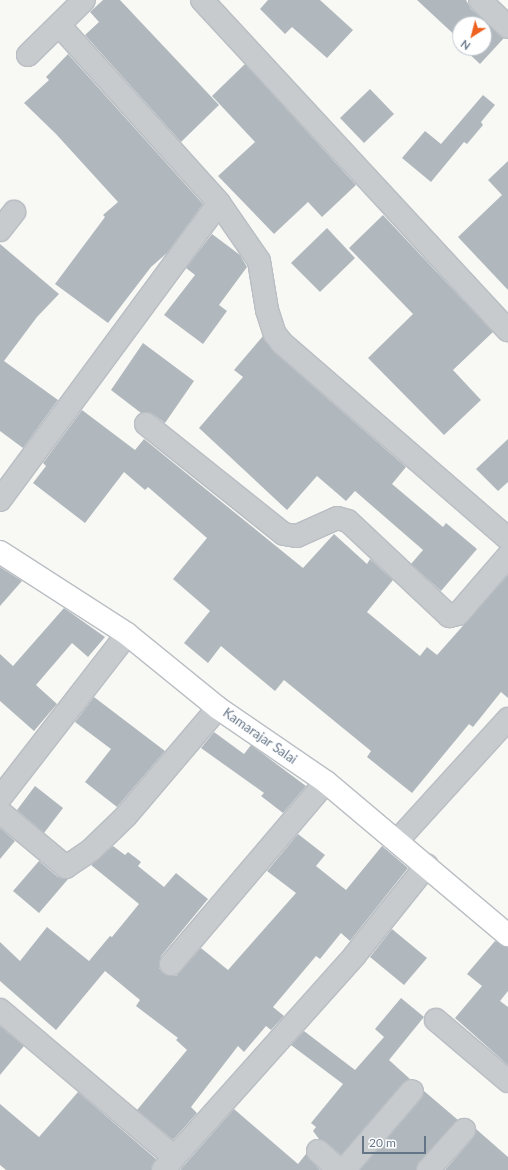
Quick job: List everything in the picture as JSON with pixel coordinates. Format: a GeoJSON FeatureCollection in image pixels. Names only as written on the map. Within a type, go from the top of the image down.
{"type":"FeatureCollection","features":[{"type":"Feature","properties":{"kind":"main road","name":"Kamarajar Salai"},"geometry":{"type":"LineString","coordinates":[[0,552],[127,634],[218,708],[326,782],[508,935]]}},
{"type":"Feature","properties":{"kind":"street"},"geometry":{"type":"LineString","coordinates":[[28,55],[84,0]]}},
{"type":"Feature","properties":{"kind":"street"},"geometry":{"type":"LineString","coordinates":[[202,0],[508,330]]}},
{"type":"Feature","properties":{"kind":"street"},"geometry":{"type":"LineString","coordinates":[[480,0],[508,27]]}},
{"type":"Feature","properties":{"kind":"street"},"geometry":{"type":"LineString","coordinates":[[59,25],[219,203],[259,261],[267,310],[275,334],[282,343],[508,540]]}},
{"type":"Feature","properties":{"kind":"street"},"geometry":{"type":"LineString","coordinates":[[0,500],[219,203]]}},
{"type":"Feature","properties":{"kind":"street"},"geometry":{"type":"LineString","coordinates":[[0,230],[14,212]]}},
{"type":"Feature","properties":{"kind":"street"},"geometry":{"type":"LineString","coordinates":[[146,424],[284,534],[297,536],[337,518],[348,521],[449,616],[458,614],[508,556]]}},
{"type":"Feature","properties":{"kind":"street"},"geometry":{"type":"LineString","coordinates":[[0,798],[127,634]]}},
{"type":"Feature","properties":{"kind":"street"},"geometry":{"type":"LineString","coordinates":[[0,812],[66,867],[91,850],[126,816],[218,708]]}},
{"type":"Feature","properties":{"kind":"street"},"geometry":{"type":"LineString","coordinates":[[398,841],[508,720]]}},
{"type":"Feature","properties":{"kind":"street"},"geometry":{"type":"LineString","coordinates":[[171,964],[326,782]]}},
{"type":"Feature","properties":{"kind":"street"},"geometry":{"type":"LineString","coordinates":[[0,1010],[168,1164],[349,961],[427,866]]}},
{"type":"Feature","properties":{"kind":"street"},"geometry":{"type":"LineString","coordinates":[[436,1020],[508,1081]]}},
{"type":"Feature","properties":{"kind":"street"},"geometry":{"type":"LineString","coordinates":[[344,1170],[412,1090]]}},
{"type":"Feature","properties":{"kind":"street"},"geometry":{"type":"LineString","coordinates":[[428,1170],[464,1130]]}},
{"type":"Feature","properties":{"kind":"street"},"geometry":{"type":"LineString","coordinates":[[318,1151],[339,1170]]}},
{"type":"Feature","properties":{"kind":"building"},"geometry":{"type":"Polygon","coordinates":[[[103,0],[120,0],[219,105],[181,142],[85,35],[99,22],[90,12],[103,0]]]}},
{"type":"Feature","properties":{"kind":"building"},"geometry":{"type":"Polygon","coordinates":[[[268,0],[320,0],[353,30],[327,58],[292,27],[285,34],[260,9],[268,0]]]}},
{"type":"Feature","properties":{"kind":"building"},"geometry":{"type":"Polygon","coordinates":[[[417,0],[466,0],[471,9],[479,16],[452,16],[452,33],[417,0]]]}},
{"type":"Feature","properties":{"kind":"building"},"geometry":{"type":"Polygon","coordinates":[[[492,27],[504,38],[492,51],[492,27]]]}},
{"type":"Feature","properties":{"kind":"building"},"geometry":{"type":"Polygon","coordinates":[[[68,54],[203,204],[167,253],[151,267],[108,323],[55,284],[105,217],[103,215],[118,202],[56,134],[24,103],[49,80],[46,77],[68,54]]]}},
{"type":"Feature","properties":{"kind":"building"},"geometry":{"type":"Polygon","coordinates":[[[472,56],[487,56],[480,64],[472,56]]]}},
{"type":"Feature","properties":{"kind":"building"},"geometry":{"type":"Polygon","coordinates":[[[245,64],[356,185],[322,217],[308,202],[274,234],[218,176],[255,142],[212,96],[245,64]]]}},
{"type":"Feature","properties":{"kind":"building"},"geometry":{"type":"Polygon","coordinates":[[[370,89],[394,114],[364,143],[340,118],[370,89]]]}},
{"type":"Feature","properties":{"kind":"building"},"geometry":{"type":"Polygon","coordinates":[[[483,95],[495,105],[481,122],[483,125],[467,144],[464,142],[431,182],[402,158],[425,131],[441,144],[483,95]]]}},
{"type":"Feature","properties":{"kind":"building"},"geometry":{"type":"Polygon","coordinates":[[[508,161],[508,290],[458,237],[502,195],[488,180],[508,161]]]}},
{"type":"Feature","properties":{"kind":"building"},"geometry":{"type":"Polygon","coordinates":[[[383,215],[493,332],[453,370],[481,400],[444,435],[368,358],[413,314],[349,248],[383,215]]]}},
{"type":"Feature","properties":{"kind":"building"},"geometry":{"type":"Polygon","coordinates":[[[327,228],[355,258],[320,292],[291,263],[327,228]]]}},
{"type":"Feature","properties":{"kind":"building"},"geometry":{"type":"Polygon","coordinates":[[[212,234],[240,255],[247,267],[219,305],[227,311],[203,344],[164,315],[195,275],[186,268],[212,234]]]}},
{"type":"Feature","properties":{"kind":"building"},"geometry":{"type":"Polygon","coordinates":[[[0,244],[59,294],[37,317],[4,361],[58,400],[23,448],[0,431],[0,244]]]}},
{"type":"Feature","properties":{"kind":"building"},"geometry":{"type":"Polygon","coordinates":[[[263,336],[274,352],[406,467],[392,484],[443,527],[446,523],[477,549],[441,591],[411,564],[423,550],[355,491],[346,501],[317,476],[287,510],[199,428],[243,377],[234,370],[263,336]]]}},
{"type":"Feature","properties":{"kind":"building"},"geometry":{"type":"Polygon","coordinates":[[[143,343],[194,381],[165,423],[153,414],[141,413],[111,390],[143,343]]]}},
{"type":"Feature","properties":{"kind":"building"},"geometry":{"type":"Polygon","coordinates":[[[82,410],[135,450],[144,439],[303,568],[334,534],[367,564],[370,559],[393,580],[367,612],[420,656],[427,647],[437,655],[508,575],[508,698],[501,692],[473,727],[469,724],[412,793],[367,757],[371,751],[284,680],[275,691],[221,646],[208,663],[184,643],[210,611],[173,579],[207,538],[148,487],[145,490],[124,472],[85,523],[33,483],[46,466],[43,463],[82,410]]]}},
{"type":"Feature","properties":{"kind":"building"},"geometry":{"type":"Polygon","coordinates":[[[508,439],[508,482],[498,491],[476,469],[508,439]]]}},
{"type":"Feature","properties":{"kind":"building"},"geometry":{"type":"Polygon","coordinates":[[[0,567],[22,581],[0,606],[0,567]]]}},
{"type":"Feature","properties":{"kind":"building"},"geometry":{"type":"Polygon","coordinates":[[[64,608],[105,637],[88,657],[72,643],[36,685],[57,704],[34,731],[0,701],[0,654],[13,666],[64,608]]]}},
{"type":"Feature","properties":{"kind":"building"},"geometry":{"type":"Polygon","coordinates":[[[94,697],[165,751],[117,807],[85,782],[111,749],[75,722],[94,697]]]}},
{"type":"Feature","properties":{"kind":"building"},"geometry":{"type":"Polygon","coordinates":[[[214,732],[244,754],[251,745],[306,786],[283,813],[261,796],[264,793],[201,748],[214,732]]]}},
{"type":"Feature","properties":{"kind":"building"},"geometry":{"type":"Polygon","coordinates":[[[35,786],[63,808],[44,833],[17,810],[35,786]]]}},
{"type":"Feature","properties":{"kind":"building"},"geometry":{"type":"Polygon","coordinates":[[[0,828],[15,841],[0,859],[0,828]]]}},
{"type":"Feature","properties":{"kind":"building"},"geometry":{"type":"Polygon","coordinates":[[[298,834],[325,855],[316,866],[346,890],[382,846],[408,868],[350,941],[341,933],[320,959],[316,956],[273,1007],[284,1016],[271,1030],[266,1026],[244,1052],[238,1046],[191,1107],[197,1113],[173,1140],[137,1110],[187,1050],[176,1040],[178,1038],[136,1006],[140,1000],[105,971],[56,1030],[0,981],[0,942],[20,961],[47,927],[89,961],[110,936],[112,937],[139,904],[91,865],[113,846],[125,855],[128,852],[141,862],[138,866],[164,887],[176,873],[208,899],[161,956],[159,968],[163,973],[176,976],[201,948],[228,970],[296,893],[267,871],[298,834]]]}},
{"type":"Feature","properties":{"kind":"building"},"geometry":{"type":"Polygon","coordinates":[[[39,861],[58,877],[69,878],[39,913],[13,891],[39,861]]]}},
{"type":"Feature","properties":{"kind":"building"},"geometry":{"type":"Polygon","coordinates":[[[392,929],[427,958],[404,985],[370,957],[392,929]]]}},
{"type":"Feature","properties":{"kind":"building"},"geometry":{"type":"Polygon","coordinates":[[[495,941],[508,947],[508,991],[500,1001],[508,1007],[508,1065],[455,1018],[482,986],[467,974],[495,941]]]}},
{"type":"Feature","properties":{"kind":"building"},"geometry":{"type":"Polygon","coordinates":[[[401,998],[424,1017],[389,1060],[410,1079],[403,1083],[341,1155],[326,1142],[319,1139],[313,1131],[316,1127],[311,1123],[343,1084],[291,1045],[304,1031],[355,1070],[384,1037],[375,1029],[401,998]]]}},
{"type":"Feature","properties":{"kind":"building"},"geometry":{"type":"Polygon","coordinates":[[[0,1026],[24,1046],[0,1075],[0,1026]]]}},
{"type":"Feature","properties":{"kind":"building"},"geometry":{"type":"Polygon","coordinates":[[[424,1091],[458,1120],[419,1162],[416,1170],[360,1170],[421,1099],[424,1091]]]}},
{"type":"Feature","properties":{"kind":"building"},"geometry":{"type":"Polygon","coordinates":[[[78,1092],[156,1159],[151,1170],[6,1170],[0,1165],[0,1104],[39,1137],[78,1092]]]}},
{"type":"Feature","properties":{"kind":"building"},"geometry":{"type":"Polygon","coordinates":[[[234,1109],[298,1164],[306,1154],[320,1170],[180,1170],[234,1109]]]}},
{"type":"Feature","properties":{"kind":"building"},"geometry":{"type":"Polygon","coordinates":[[[476,1129],[508,1157],[508,1170],[445,1170],[473,1138],[476,1129]]]}}]}
